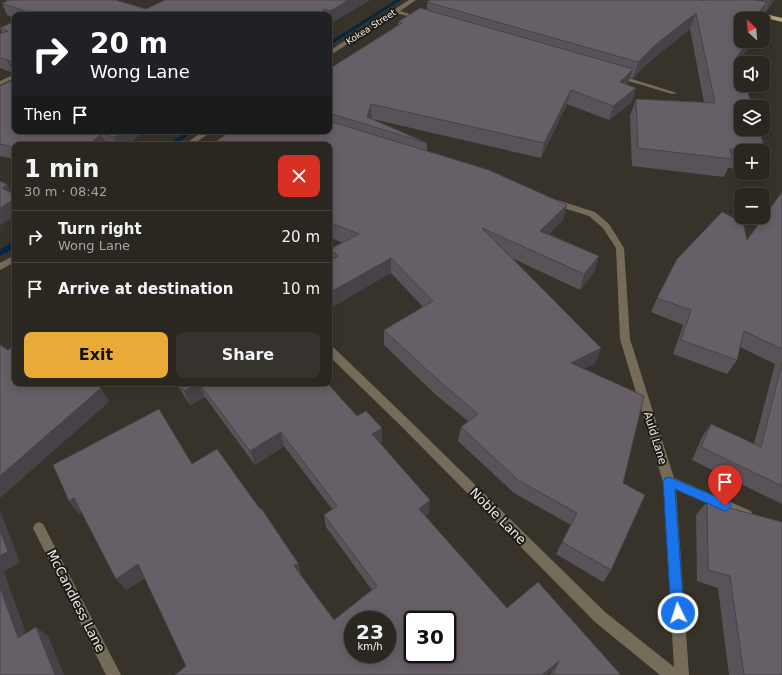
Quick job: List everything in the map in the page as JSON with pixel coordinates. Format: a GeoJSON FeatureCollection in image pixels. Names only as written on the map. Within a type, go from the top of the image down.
{"type":"FeatureCollection","features":[{"type":"Feature","properties":{"kind":"main road"},"geometry":{"type":"LineString","coordinates":[[739,10],[782,20]]}},
{"type":"Feature","properties":{"kind":"street","name":"Kokea Street"},"geometry":{"type":"LineString","coordinates":[[332,52],[413,0]]}},
{"type":"Feature","properties":{"kind":"street"},"geometry":{"type":"LineString","coordinates":[[395,11],[425,20]]}},
{"type":"Feature","properties":{"kind":"street"},"geometry":{"type":"LineString","coordinates":[[614,75],[674,93]]}},
{"type":"Feature","properties":{"kind":"street"},"geometry":{"type":"LineString","coordinates":[[0,83],[12,77]]}},
{"type":"Feature","properties":{"kind":"street"},"geometry":{"type":"LineString","coordinates":[[192,142],[204,134]]}},
{"type":"Feature","properties":{"kind":"street","name":"Auld Lane"},"geometry":{"type":"LineString","coordinates":[[547,200],[592,214],[606,226],[620,248],[624,338],[669,482],[682,675]]}},
{"type":"Feature","properties":{"kind":"street"},"geometry":{"type":"LineString","coordinates":[[0,267],[12,260]]}},
{"type":"Feature","properties":{"kind":"street","name":"Noble Lane"},"geometry":{"type":"LineString","coordinates":[[332,353],[410,428],[600,617],[672,675]]}},
{"type":"Feature","properties":{"kind":"street"},"geometry":{"type":"LineString","coordinates":[[669,482],[761,521]]}},
{"type":"Feature","properties":{"kind":"street","name":"McCandless Lane"},"geometry":{"type":"LineString","coordinates":[[39,528],[114,675]]}},
{"type":"Feature","properties":{"kind":"building"},"geometry":{"type":"Polygon","coordinates":[[[10,0],[115,0],[146,9],[165,0],[349,0],[330,11],[325,9],[322,12],[27,12],[2,3],[10,0]]]}},
{"type":"Feature","properties":{"kind":"building"},"geometry":{"type":"Polygon","coordinates":[[[430,0],[756,0],[767,2],[759,12],[734,12],[734,48],[743,48],[738,56],[734,56],[734,92],[748,92],[750,100],[734,100],[734,136],[761,136],[763,144],[734,144],[734,149],[730,149],[732,159],[638,148],[636,99],[715,103],[696,13],[655,45],[638,62],[427,2],[430,0]]]}},
{"type":"Feature","properties":{"kind":"building"},"geometry":{"type":"Polygon","coordinates":[[[760,0],[771,0],[769,2],[760,0]]]}},
{"type":"Feature","properties":{"kind":"building"},"geometry":{"type":"Polygon","coordinates":[[[420,8],[633,69],[620,82],[636,88],[613,106],[571,90],[544,143],[371,104],[367,117],[427,143],[332,114],[332,67],[402,23],[398,22],[420,8]]]}},
{"type":"Feature","properties":{"kind":"building"},"geometry":{"type":"Polygon","coordinates":[[[12,22],[12,62],[0,58],[0,34],[8,31],[0,28],[12,22]]]}},
{"type":"Feature","properties":{"kind":"building"},"geometry":{"type":"Polygon","coordinates":[[[12,80],[12,134],[101,134],[92,142],[12,142],[12,146],[0,144],[0,86],[12,80]]]}},
{"type":"Feature","properties":{"kind":"building"},"geometry":{"type":"Polygon","coordinates":[[[332,122],[489,170],[567,205],[540,231],[599,256],[584,274],[482,228],[601,348],[571,363],[644,396],[623,483],[645,495],[611,570],[562,542],[577,513],[518,480],[461,427],[478,414],[438,380],[384,330],[433,301],[391,258],[332,291],[332,259],[338,256],[332,251],[332,248],[359,234],[332,223],[332,142],[216,141],[226,134],[332,134],[332,122]]]}},
{"type":"Feature","properties":{"kind":"building"},"geometry":{"type":"Polygon","coordinates":[[[101,134],[118,134],[114,137],[101,134]]]}},
{"type":"Feature","properties":{"kind":"building"},"geometry":{"type":"Polygon","coordinates":[[[0,181],[8,185],[2,188],[12,193],[12,201],[0,208],[0,181]]]}},
{"type":"Feature","properties":{"kind":"building"},"geometry":{"type":"Polygon","coordinates":[[[782,192],[782,349],[744,331],[737,360],[681,340],[691,310],[657,298],[677,259],[722,212],[734,218],[734,224],[743,224],[747,240],[759,224],[770,224],[770,208],[782,192]]]}},
{"type":"Feature","properties":{"kind":"building"},"geometry":{"type":"Polygon","coordinates":[[[0,345],[8,350],[12,347],[12,386],[98,386],[101,388],[0,476],[0,345]]]}},
{"type":"Feature","properties":{"kind":"building"},"geometry":{"type":"Polygon","coordinates":[[[782,363],[782,486],[701,447],[711,424],[761,447],[782,363]]]}},
{"type":"Feature","properties":{"kind":"building"},"geometry":{"type":"Polygon","coordinates":[[[181,386],[193,386],[184,391],[181,386]]]}},
{"type":"Feature","properties":{"kind":"building"},"geometry":{"type":"Polygon","coordinates":[[[201,386],[330,386],[357,416],[366,411],[382,428],[372,434],[430,500],[419,509],[507,608],[538,582],[621,675],[553,675],[559,661],[542,675],[175,675],[186,666],[138,564],[116,579],[74,498],[69,501],[53,465],[159,409],[192,464],[217,449],[260,509],[261,508],[298,563],[294,566],[334,620],[344,612],[344,663],[396,663],[396,611],[345,611],[377,586],[324,515],[337,506],[281,432],[250,451],[201,386]]]}},
{"type":"Feature","properties":{"kind":"building"},"geometry":{"type":"Polygon","coordinates":[[[707,502],[782,522],[782,675],[744,675],[730,576],[708,570],[707,502]]]}},
{"type":"Feature","properties":{"kind":"building"},"geometry":{"type":"Polygon","coordinates":[[[0,531],[8,551],[0,556],[0,531]]]}},
{"type":"Feature","properties":{"kind":"building"},"geometry":{"type":"Polygon","coordinates":[[[0,587],[18,638],[36,627],[55,675],[0,675],[0,587]]]}},
{"type":"Feature","properties":{"kind":"waterway"},"geometry":{"type":"LineString","coordinates":[[332,42],[399,0]]}},
{"type":"Feature","properties":{"kind":"waterway"},"geometry":{"type":"LineString","coordinates":[[175,142],[187,134]]}},
{"type":"Feature","properties":{"kind":"waterway"},"geometry":{"type":"LineString","coordinates":[[0,253],[12,246]]}},
{"type":"Feature","properties":{"kind":"route"},"geometry":{"type":"LineString","coordinates":[[678,613],[669,482],[725,506]]}}]}
